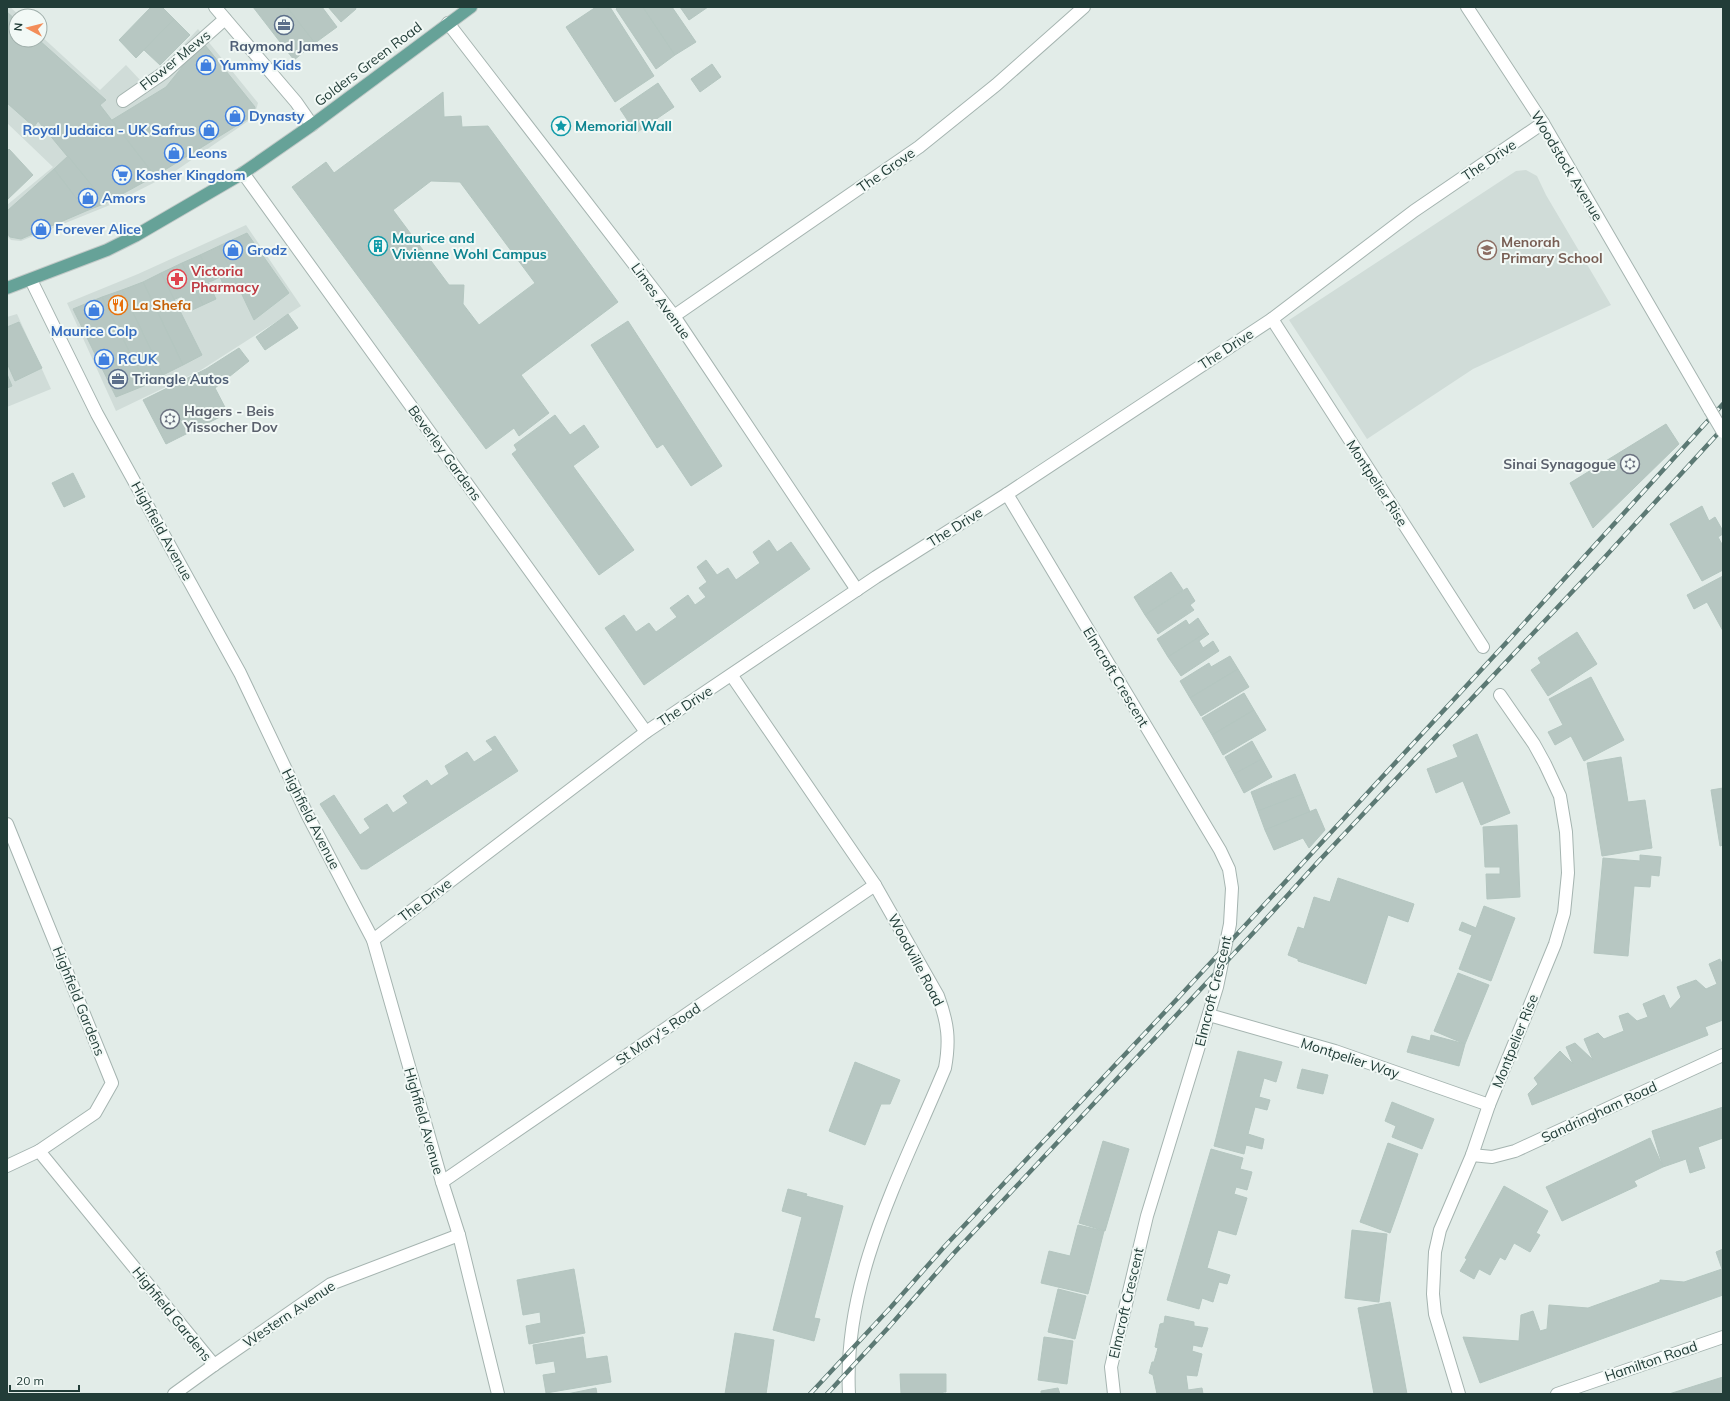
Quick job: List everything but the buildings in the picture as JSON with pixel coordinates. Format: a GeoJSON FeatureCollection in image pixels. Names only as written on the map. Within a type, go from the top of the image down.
{"type":"FeatureCollection","features":[{"type":"Feature","properties":{"kind":"main road","name":"Golders Green Road"},"geometry":{"type":"LineString","coordinates":[[7,288],[107,250],[136,236],[243,173],[312,125],[471,7]]}},
{"type":"Feature","properties":{"kind":"street"},"geometry":{"type":"LineString","coordinates":[[215,7],[296,102],[312,125]]}},
{"type":"Feature","properties":{"kind":"street","name":"The Grove"},"geometry":{"type":"LineString","coordinates":[[674,316],[919,148],[996,85],[1084,7]]}},
{"type":"Feature","properties":{"kind":"street","name":"Woodstock Avenue"},"geometry":{"type":"LineString","coordinates":[[1467,7],[1543,123],[1723,432]]}},
{"type":"Feature","properties":{"kind":"street","name":"Flower Mews"},"geometry":{"type":"LineString","coordinates":[[123,101],[165,72],[225,19]]}},
{"type":"Feature","properties":{"kind":"street","name":"Limes Avenue"},"geometry":{"type":"LineString","coordinates":[[448,23],[674,316],[857,590]]}},
{"type":"Feature","properties":{"kind":"street","name":"The Drive"},"geometry":{"type":"LineString","coordinates":[[373,940],[646,732],[732,676],[857,590],[1007,494],[1272,319],[1414,211],[1543,123]]}},
{"type":"Feature","properties":{"kind":"street","name":"Beverley Gardens"},"geometry":{"type":"LineString","coordinates":[[243,173],[646,732]]}},
{"type":"Feature","properties":{"kind":"street","name":"Highfield Avenue"},"geometry":{"type":"LineString","coordinates":[[31,280],[97,414],[240,673],[308,816],[373,940],[442,1182],[459,1235],[498,1394]]}},
{"type":"Feature","properties":{"kind":"street","name":"Montpelier Rise"},"geometry":{"type":"LineString","coordinates":[[1272,319],[1483,647]]}},
{"type":"Feature","properties":{"kind":"street","name":"Elmcroft Crescent"},"geometry":{"type":"LineString","coordinates":[[1007,494],[1220,850],[1229,870],[1232,888],[1230,924],[1217,987],[1146,1216],[1111,1367],[1114,1394]]}},
{"type":"Feature","properties":{"kind":"street","name":"Woodville Road"},"geometry":{"type":"LineString","coordinates":[[732,676],[875,885],[938,996],[944,1012],[948,1047],[945,1068],[881,1218],[868,1254],[858,1296],[851,1336],[848,1369],[849,1394]]}},
{"type":"Feature","properties":{"kind":"street","name":"Montpelier Rise"},"geometry":{"type":"LineString","coordinates":[[1459,1394],[1435,1314],[1433,1273],[1435,1252],[1440,1230],[1472,1155],[1489,1105],[1555,944],[1564,913],[1568,873],[1566,832],[1560,796],[1534,744],[1500,695]]}},
{"type":"Feature","properties":{"kind":"street","name":"Highfield Gardens"},"geometry":{"type":"LineString","coordinates":[[7,824],[112,1083],[96,1114],[39,1151],[7,1166]]}},
{"type":"Feature","properties":{"kind":"street","name":"St Mary's Road"},"geometry":{"type":"LineString","coordinates":[[442,1182],[875,885]]}},
{"type":"Feature","properties":{"kind":"street","name":"Montpelier Way"},"geometry":{"type":"LineString","coordinates":[[1209,1015],[1335,1051],[1489,1105]]}},
{"type":"Feature","properties":{"kind":"street","name":"Sandringham Road"},"geometry":{"type":"LineString","coordinates":[[1472,1155],[1492,1157],[1515,1151],[1723,1055]]}},
{"type":"Feature","properties":{"kind":"street","name":"Highfield Gardens"},"geometry":{"type":"LineString","coordinates":[[39,1151],[214,1364]]}},
{"type":"Feature","properties":{"kind":"street","name":"Western Avenue"},"geometry":{"type":"LineString","coordinates":[[174,1394],[214,1364],[331,1284],[459,1235]]}},
{"type":"Feature","properties":{"kind":"street","name":"Hamilton Road"},"geometry":{"type":"LineString","coordinates":[[1557,1394],[1723,1337]]}},
{"type":"Feature","properties":{"kind":"shaded area"},"geometry":{"type":"Polygon","coordinates":[[[7,7],[11,8],[8,8],[8,48],[48,48],[48,42],[100,90],[126,65],[141,81],[163,67],[198,29],[258,103],[254,117],[171,174],[110,205],[21,241],[11,240],[7,236],[7,205],[53,167],[7,123],[7,7]]]}},
{"type":"Feature","properties":{"kind":"shaded area","name":"Menorah Primary School"},"geometry":{"type":"Polygon","coordinates":[[[1526,170],[1537,176],[1546,195],[1611,305],[1473,369],[1367,439],[1289,320],[1516,171],[1526,170]]]}},
{"type":"Feature","properties":{"kind":"shaded area"},"geometry":{"type":"Polygon","coordinates":[[[246,225],[301,306],[201,370],[116,411],[67,303],[138,274],[246,225]]]}},
{"type":"Feature","properties":{"kind":"shaded area"},"geometry":{"type":"Polygon","coordinates":[[[17,314],[51,389],[7,407],[7,317],[17,314]]]}},
{"type":"Feature","properties":{"kind":"railway"},"geometry":{"type":"LineString","coordinates":[[810,1394],[891,1307],[945,1246],[1178,998],[1506,643],[1723,404]]}},
{"type":"Feature","properties":{"kind":"railway"},"geometry":{"type":"LineString","coordinates":[[827,1394],[954,1253],[1317,863],[1604,558],[1723,428]]}},
{"type":"Feature","properties":{"kind":"place","name":"Raymond James"},"geometry":{"type":"Point","coordinates":[284,25]}},
{"type":"Feature","properties":{"kind":"place","name":"Yummy Kids"},"geometry":{"type":"Point","coordinates":[206,65]}},
{"type":"Feature","properties":{"kind":"place","name":"Dynasty"},"geometry":{"type":"Point","coordinates":[235,116]}},
{"type":"Feature","properties":{"kind":"place","name":"Memorial Wall"},"geometry":{"type":"Point","coordinates":[561,126]}},
{"type":"Feature","properties":{"kind":"place","name":"Royal Judaica - UK Safrus"},"geometry":{"type":"Point","coordinates":[209,130]}},
{"type":"Feature","properties":{"kind":"place","name":"Leons"},"geometry":{"type":"Point","coordinates":[174,153]}},
{"type":"Feature","properties":{"kind":"place","name":"Kosher Kingdom"},"geometry":{"type":"Point","coordinates":[122,175]}},
{"type":"Feature","properties":{"kind":"place","name":"Amors"},"geometry":{"type":"Point","coordinates":[88,198]}},
{"type":"Feature","properties":{"kind":"place","name":"Forever Alice"},"geometry":{"type":"Point","coordinates":[41,229]}},
{"type":"Feature","properties":{"kind":"place","name":"Maurice and Vivienne Wohl Campus"},"geometry":{"type":"Point","coordinates":[378,246]}},
{"type":"Feature","properties":{"kind":"place","name":"Grodz"},"geometry":{"type":"Point","coordinates":[233,250]}},
{"type":"Feature","properties":{"kind":"place","name":"Menorah Primary School"},"geometry":{"type":"Point","coordinates":[1487,250]}},
{"type":"Feature","properties":{"kind":"place","name":"Victoria Pharmacy"},"geometry":{"type":"Point","coordinates":[177,279]}},
{"type":"Feature","properties":{"kind":"place","name":"La Shefa"},"geometry":{"type":"Point","coordinates":[118,305]}},
{"type":"Feature","properties":{"kind":"place","name":"Maurice Colp"},"geometry":{"type":"Point","coordinates":[94,310]}},
{"type":"Feature","properties":{"kind":"place","name":"RCUK"},"geometry":{"type":"Point","coordinates":[104,359]}},
{"type":"Feature","properties":{"kind":"place","name":"Triangle Autos"},"geometry":{"type":"Point","coordinates":[118,379]}},
{"type":"Feature","properties":{"kind":"place","name":"Hagers - Beis Yissocher Dov"},"geometry":{"type":"Point","coordinates":[170,419]}},
{"type":"Feature","properties":{"kind":"place","name":"Sinai Synagogue"},"geometry":{"type":"Point","coordinates":[1630,464]}}]}
